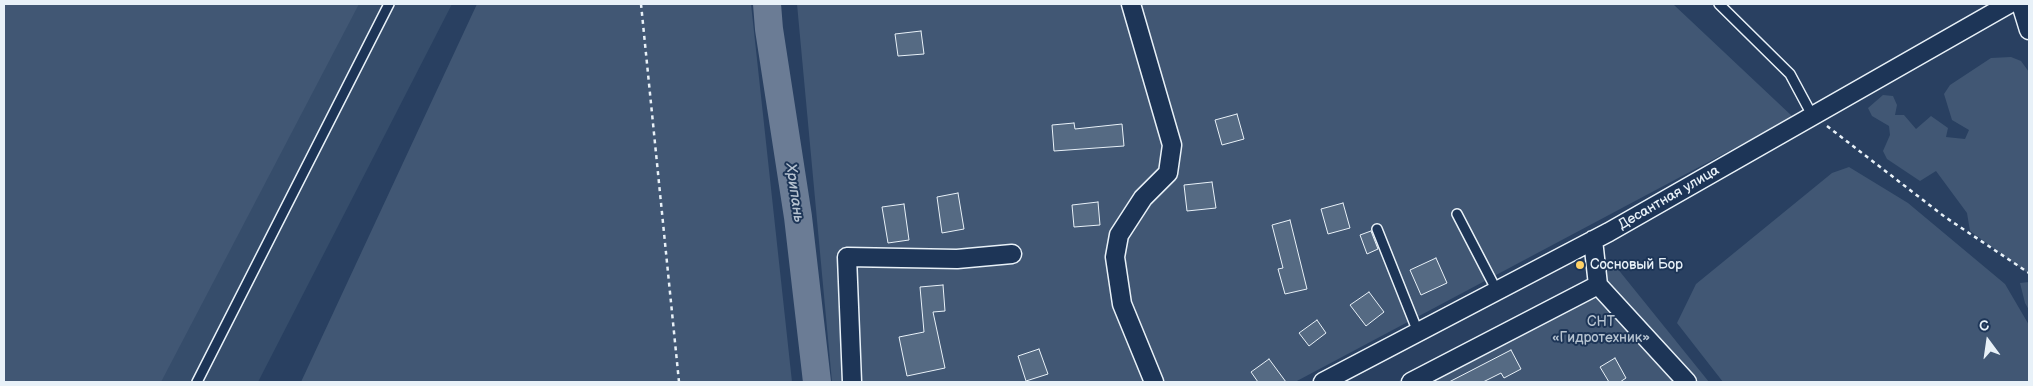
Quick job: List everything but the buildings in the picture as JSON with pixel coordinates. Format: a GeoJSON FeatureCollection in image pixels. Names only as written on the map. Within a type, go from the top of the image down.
{"type":"FeatureCollection","features":[{"type":"Feature","properties":{"kind":"street"},"geometry":{"type":"LineString","coordinates":[[1132,4],[1172,145],[1168,173],[1143,198],[1119,235],[1115,257],[1122,304],[1154,382]]}},
{"type":"Feature","properties":{"kind":"street","name":"Десантная улица"},"geometry":{"type":"LineString","coordinates":[[1323,382],[1593,240],[2009,4]]}},
{"type":"Feature","properties":{"kind":"street"},"geometry":{"type":"LineString","coordinates":[[2021,4],[2029,30]]}},
{"type":"Feature","properties":{"kind":"street"},"geometry":{"type":"LineString","coordinates":[[1593,240],[1598,285],[1679,380]]}},
{"type":"Feature","properties":{"kind":"street"},"geometry":{"type":"LineString","coordinates":[[852,382],[847,257],[957,259],[1012,254]]}},
{"type":"Feature","properties":{"kind":"street"},"geometry":{"type":"LineString","coordinates":[[1411,382],[1598,285]]}},
{"type":"Feature","properties":{"kind":"lane"},"geometry":{"type":"LineString","coordinates":[[197,382],[389,4]]}},
{"type":"Feature","properties":{"kind":"lane"},"geometry":{"type":"LineString","coordinates":[[1719,4],[1790,74],[1812,115]]}},
{"type":"Feature","properties":{"kind":"lane"},"geometry":{"type":"LineString","coordinates":[[1457,214],[1497,291]]}},
{"type":"Feature","properties":{"kind":"lane"},"geometry":{"type":"LineString","coordinates":[[1377,229],[1418,332]]}},
{"type":"Feature","properties":{"kind":"path"},"geometry":{"type":"LineString","coordinates":[[640,4],[679,382]]}},
{"type":"Feature","properties":{"kind":"path"},"geometry":{"type":"LineString","coordinates":[[1812,115],[1945,217],[2029,273]]}},
{"type":"Feature","properties":{"kind":"shaded area"},"geometry":{"type":"Polygon","coordinates":[[[4,4],[452,4],[258,382],[4,382],[4,4]]]}},
{"type":"Feature","properties":{"kind":"green space"},"geometry":{"type":"Polygon","coordinates":[[[4,4],[359,4],[161,382],[4,382],[4,4]]]}},
{"type":"Feature","properties":{"kind":"green space"},"geometry":{"type":"Polygon","coordinates":[[[477,4],[751,4],[792,382],[301,382],[477,4]]]}},
{"type":"Feature","properties":{"kind":"green space"},"geometry":{"type":"Polygon","coordinates":[[[797,4],[1673,4],[1793,117],[1295,382],[832,382],[797,4]]]}},
{"type":"Feature","properties":{"kind":"green space"},"geometry":{"type":"Polygon","coordinates":[[[2011,57],[2021,61],[2029,72],[2029,274],[1970,231],[1967,213],[1936,171],[1920,181],[1887,159],[1883,151],[1890,135],[1889,126],[1872,116],[1868,108],[1883,95],[1893,96],[1897,105],[1895,115],[1904,115],[1916,129],[1931,116],[1948,128],[1946,137],[1965,139],[1969,130],[1952,120],[1944,94],[1950,85],[1991,58],[2011,57]]]}},
{"type":"Feature","properties":{"kind":"green space"},"geometry":{"type":"Polygon","coordinates":[[[1849,167],[1908,203],[2005,284],[2029,325],[2029,382],[1723,382],[1677,323],[1696,284],[1832,173],[1849,167]]]}},
{"type":"Feature","properties":{"kind":"green space","name":"СНТ «Гидротехник»"},"geometry":{"type":"Polygon","coordinates":[[[1617,268],[1709,382],[1397,382],[1597,274],[1608,269],[1617,268]]]}},
{"type":"Feature","properties":{"kind":"green space"},"geometry":{"type":"Polygon","coordinates":[[[2029,282],[2029,310],[2025,303],[2020,283],[2029,282]]]}},
{"type":"Feature","properties":{"kind":"waterway","name":"Хрипань"},"geometry":{"type":"LineString","coordinates":[[767,4],[769,29],[798,217],[817,382]]}},
{"type":"Feature","properties":{"kind":"place","name":"Сосновый Бор"},"geometry":{"type":"Point","coordinates":[1580,265]}}]}
